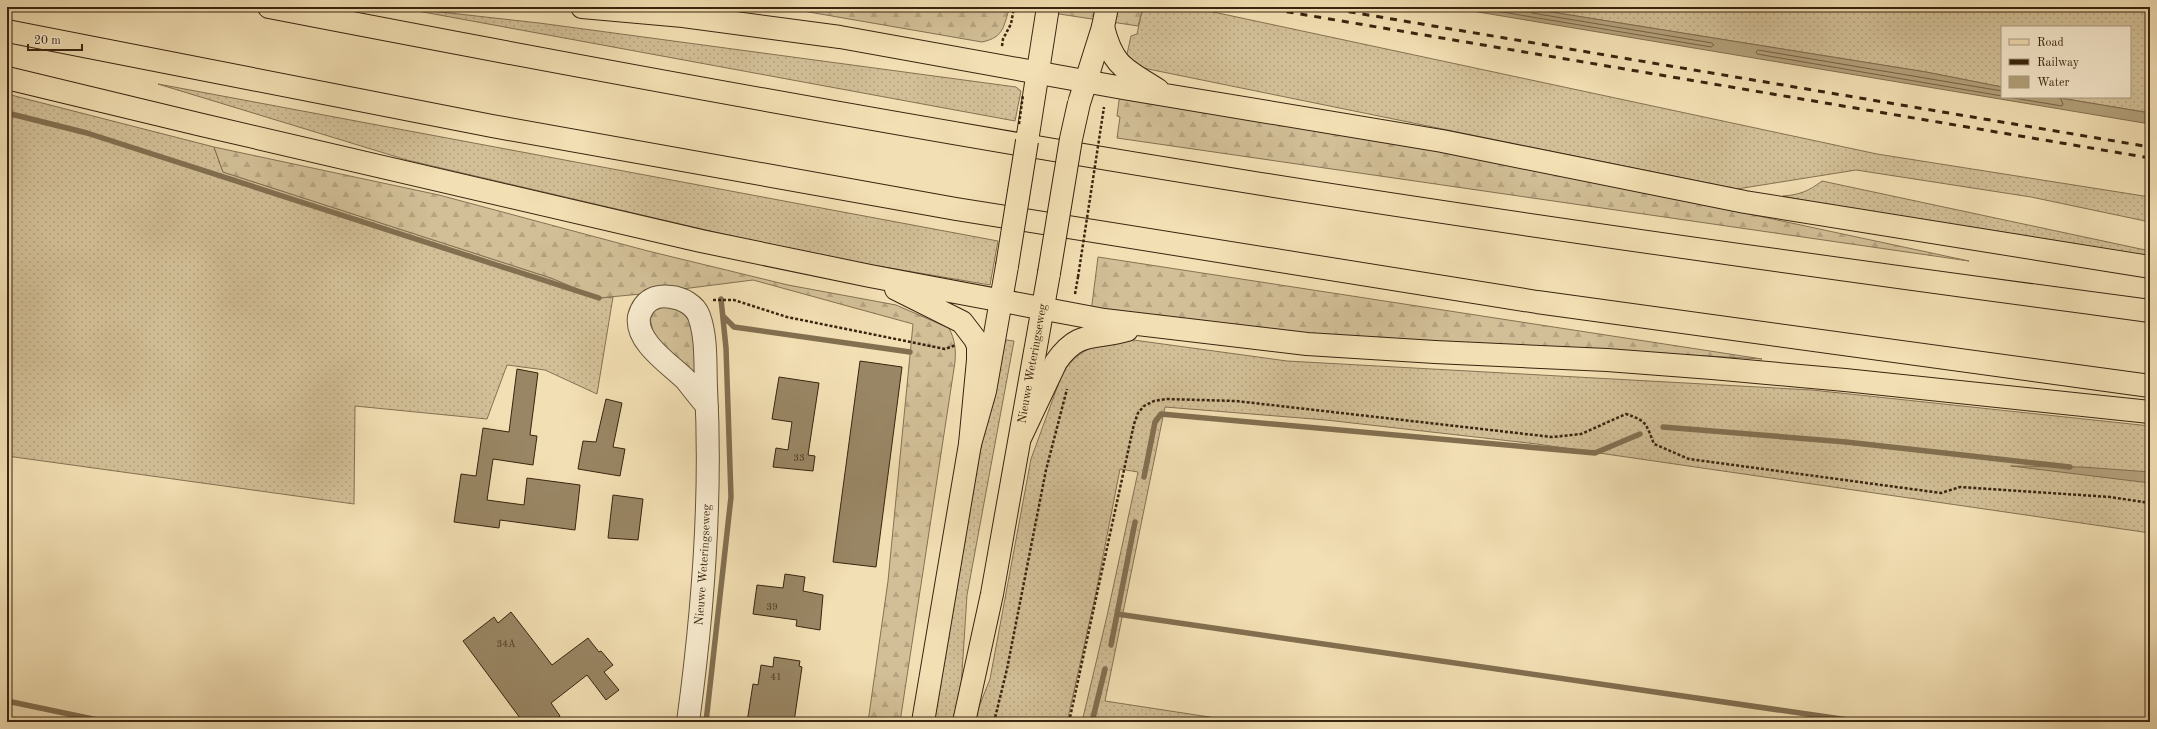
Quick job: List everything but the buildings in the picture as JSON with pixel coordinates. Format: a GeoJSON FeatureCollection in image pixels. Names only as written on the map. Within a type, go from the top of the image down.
{"type":"FeatureCollection","features":[{"type":"Feature","properties":{"kind":"main road"},"geometry":{"type":"LineString","coordinates":[[268,7],[631,76],[970,136],[1239,180],[1523,224],[2150,311]]}},
{"type":"Feature","properties":{"kind":"main road"},"geometry":{"type":"LineString","coordinates":[[582,7],[683,16],[840,37],[1507,153],[1744,202],[2150,267]]}},
{"type":"Feature","properties":{"kind":"main road"},"geometry":{"type":"LineString","coordinates":[[970,444],[985,391],[1002,300],[1047,10]]}},
{"type":"Feature","properties":{"kind":"main road"},"geometry":{"type":"LineString","coordinates":[[1105,17],[1108,48],[1121,66],[1164,94]]}},
{"type":"Feature","properties":{"kind":"main road","name":"Nieuwe Weteringseweg"},"geometry":{"type":"LineString","coordinates":[[964,722],[992,594],[1021,436],[1044,308],[1071,139],[1085,80],[1105,17]]}},
{"type":"Feature","properties":{"kind":"main road"},"geometry":{"type":"LineString","coordinates":[[7,31],[492,126],[956,209],[1537,302],[2150,386]]}},
{"type":"Feature","properties":{"kind":"main road"},"geometry":{"type":"LineString","coordinates":[[7,78],[202,125],[693,239],[870,276],[1071,314],[1144,325],[1306,344],[1599,360],[1712,368],[1845,380],[2150,412]]}},
{"type":"Feature","properties":{"kind":"main road"},"geometry":{"type":"LineString","coordinates":[[870,276],[962,322],[972,334],[978,346],[970,444],[923,722]]}},
{"type":"Feature","properties":{"kind":"main road"},"geometry":{"type":"LineString","coordinates":[[1021,436],[1056,362],[1068,348],[1088,336],[1114,334],[1144,325]]}},
{"type":"Feature","properties":{"kind":"street","name":"Nieuwe Weteringseweg"},"geometry":{"type":"LineString","coordinates":[[688,722],[705,551],[708,483],[707,406],[703,335],[698,315],[692,306],[683,300],[660,296],[651,299],[641,311],[639,319],[641,331],[657,354],[686,381],[707,406]]}},
{"type":"Feature","properties":{"kind":"path"},"geometry":{"type":"LineString","coordinates":[[1071,314],[1104,107]]}},
{"type":"Feature","properties":{"kind":"path"},"geometry":{"type":"LineString","coordinates":[[712,300],[734,300],[787,317],[945,349],[965,342],[972,334]]}},
{"type":"Feature","properties":{"kind":"path"},"geometry":{"type":"LineString","coordinates":[[994,722],[1007,670],[1046,470],[1067,387]]}},
{"type":"Feature","properties":{"kind":"path"},"geometry":{"type":"LineString","coordinates":[[1069,722],[1134,424],[1138,413],[1144,406],[1154,401],[1166,399],[1236,401],[1552,437],[1581,434],[1626,414],[1641,419],[1647,427],[1654,444],[1689,459],[1941,493],[1960,487],[2110,496],[2150,503]]}},
{"type":"Feature","properties":{"kind":"green space"},"geometry":{"type":"Polygon","coordinates":[[[396,7],[539,23],[1016,87],[1021,91],[1015,121],[396,7]]]}},
{"type":"Feature","properties":{"kind":"green space"},"geometry":{"type":"Polygon","coordinates":[[[780,7],[1010,7],[1002,30],[999,34],[990,40],[982,42],[780,7]]]}},
{"type":"Feature","properties":{"kind":"green space"},"geometry":{"type":"Polygon","coordinates":[[[1013,7],[1143,7],[1138,26],[1013,7]]]}},
{"type":"Feature","properties":{"kind":"green space"},"geometry":{"type":"Polygon","coordinates":[[[1143,7],[1190,7],[1877,154],[2150,197],[2150,222],[2031,197],[1856,170],[1737,189],[1148,69],[1140,67],[1127,54],[1131,36],[1137,34],[1143,7]]]}},
{"type":"Feature","properties":{"kind":"green space"},"geometry":{"type":"Polygon","coordinates":[[[1520,7],[2150,7],[2150,113],[2060,98],[2131,98],[2131,26],[2001,26],[2001,87],[1926,72],[1520,7]]]}},
{"type":"Feature","properties":{"kind":"green space"},"geometry":{"type":"Polygon","coordinates":[[[158,84],[998,241],[990,285],[813,255],[407,160],[158,84]]]}},
{"type":"Feature","properties":{"kind":"green space"},"geometry":{"type":"Polygon","coordinates":[[[1120,93],[1506,162],[1969,261],[1117,138],[1120,117],[1117,116],[1120,93]]]}},
{"type":"Feature","properties":{"kind":"green space"},"geometry":{"type":"Polygon","coordinates":[[[7,94],[214,147],[223,172],[551,278],[599,298],[613,297],[597,394],[545,370],[507,365],[487,419],[355,406],[354,504],[7,456],[7,94]]]}},
{"type":"Feature","properties":{"kind":"green space"},"geometry":{"type":"Polygon","coordinates":[[[214,147],[439,195],[648,251],[788,285],[896,305],[949,328],[955,345],[955,362],[900,722],[868,722],[888,581],[913,324],[753,280],[682,289],[659,286],[644,290],[641,294],[599,298],[551,278],[223,172],[214,147]]]}},
{"type":"Feature","properties":{"kind":"green space"},"geometry":{"type":"Polygon","coordinates":[[[1822,181],[2150,251],[2150,257],[1874,214],[1783,196],[1804,192],[1822,181]]]}},
{"type":"Feature","properties":{"kind":"green space"},"geometry":{"type":"Polygon","coordinates":[[[1098,257],[1762,359],[1562,348],[1375,345],[1091,312],[1098,257]]]}},
{"type":"Feature","properties":{"kind":"green space"},"geometry":{"type":"Polygon","coordinates":[[[666,306],[680,309],[696,323],[698,378],[655,339],[650,319],[653,311],[666,306]]]}},
{"type":"Feature","properties":{"kind":"green space"},"geometry":{"type":"Polygon","coordinates":[[[1119,338],[1287,361],[1812,390],[2150,426],[2150,533],[1537,444],[1326,420],[1165,407],[1105,701],[1242,722],[1082,722],[1107,616],[1138,472],[1120,469],[1095,597],[1067,722],[973,722],[990,679],[1031,459],[1062,374],[1073,360],[1086,350],[1119,338]]]}},
{"type":"Feature","properties":{"kind":"green space"},"geometry":{"type":"Polygon","coordinates":[[[1000,339],[1014,341],[967,595],[961,688],[955,722],[932,722],[1000,339]]]}},
{"type":"Feature","properties":{"kind":"water"},"geometry":{"type":"Polygon","coordinates":[[[1448,7],[1520,7],[1926,72],[2001,87],[2001,98],[2060,98],[2150,113],[2150,124],[1448,7]]]}},
{"type":"Feature","properties":{"kind":"water"},"geometry":{"type":"Polygon","coordinates":[[[2011,466],[2082,467],[2150,472],[2150,483],[2011,466]]]}},
{"type":"Feature","properties":{"kind":"waterway"},"geometry":{"type":"LineString","coordinates":[[7,113],[87,133],[599,298]]}},
{"type":"Feature","properties":{"kind":"waterway"},"geometry":{"type":"LineString","coordinates":[[706,722],[731,497],[726,348],[721,299]]}},
{"type":"Feature","properties":{"kind":"waterway"},"geometry":{"type":"LineString","coordinates":[[724,317],[734,327],[910,352]]}},
{"type":"Feature","properties":{"kind":"waterway"},"geometry":{"type":"LineString","coordinates":[[1144,477],[1155,422],[1161,414],[1595,453],[1640,434]]}},
{"type":"Feature","properties":{"kind":"waterway"},"geometry":{"type":"LineString","coordinates":[[1663,427],[1846,442],[2070,467]]}},
{"type":"Feature","properties":{"kind":"waterway"},"geometry":{"type":"LineString","coordinates":[[1111,645],[1135,522]]}},
{"type":"Feature","properties":{"kind":"waterway"},"geometry":{"type":"LineString","coordinates":[[1117,614],[1862,722]]}},
{"type":"Feature","properties":{"kind":"waterway"},"geometry":{"type":"LineString","coordinates":[[1092,722],[1105,669]]}},
{"type":"Feature","properties":{"kind":"waterway"},"geometry":{"type":"LineString","coordinates":[[7,701],[107,722]]}},
{"type":"Feature","properties":{"kind":"railway"},"geometry":{"type":"LineString","coordinates":[[1259,7],[2150,158]]}},
{"type":"Feature","properties":{"kind":"railway"},"geometry":{"type":"LineString","coordinates":[[1321,7],[2150,147]]}}]}
